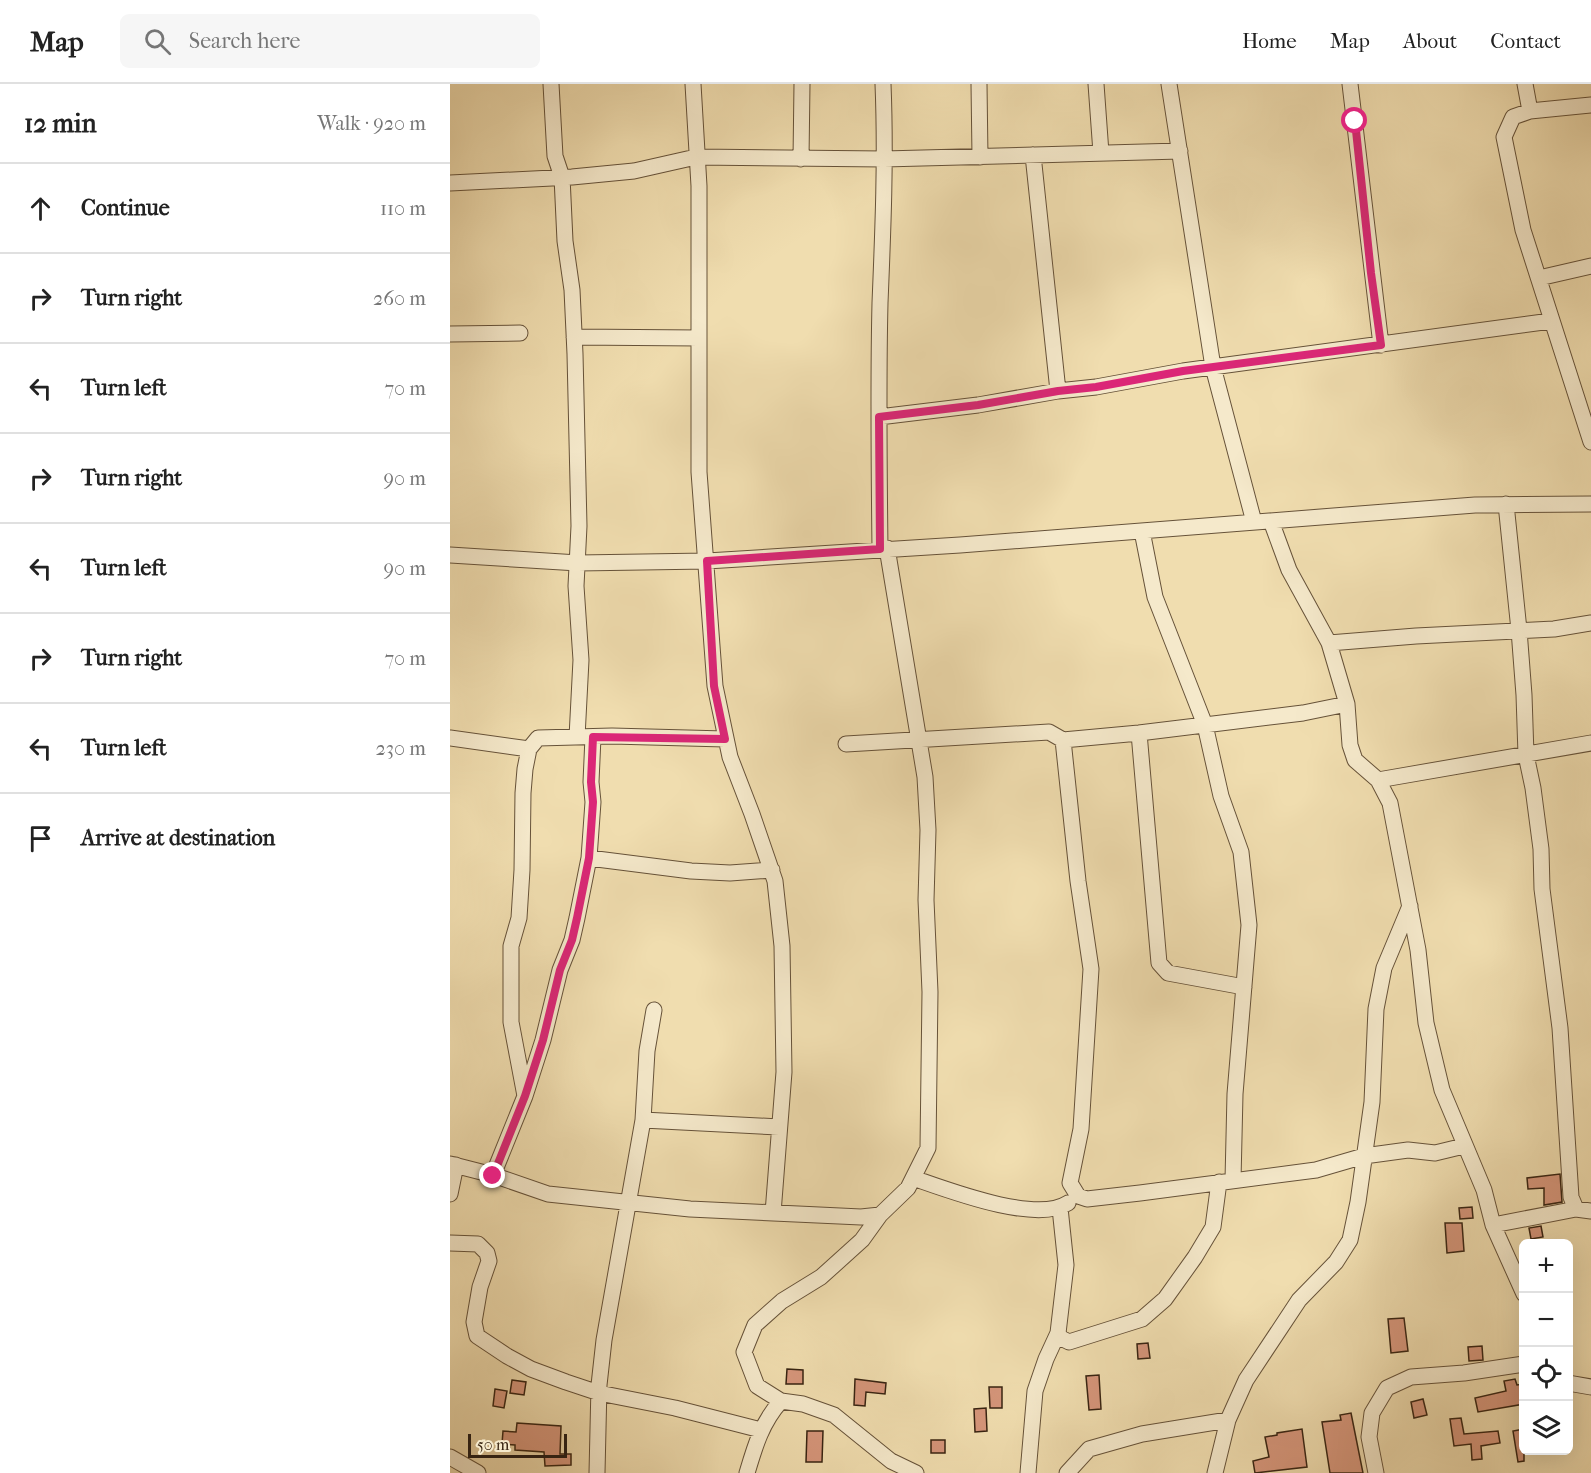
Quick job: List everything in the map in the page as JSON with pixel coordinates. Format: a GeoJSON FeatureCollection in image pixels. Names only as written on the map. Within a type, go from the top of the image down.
{"type":"FeatureCollection","features":[{"type":"Feature","properties":{"kind":"street"},"geometry":{"type":"LineString","coordinates":[[551,84],[555,156],[562,177],[574,337],[579,526],[576,586],[581,660],[577,737]]}},
{"type":"Feature","properties":{"kind":"street"},"geometry":{"type":"LineString","coordinates":[[693,84],[699,186],[699,472],[714,686],[725,739],[775,881],[782,946],[784,1072],[773,1213]]}},
{"type":"Feature","properties":{"kind":"street"},"geometry":{"type":"LineString","coordinates":[[801,159],[802,84]]}},
{"type":"Feature","properties":{"kind":"street"},"geometry":{"type":"LineString","coordinates":[[883,84],[884,159],[879,417],[884,548],[925,777],[928,830],[926,900],[930,992],[928,1148],[908,1188],[880,1215],[862,1240],[821,1277],[782,1301],[755,1325],[744,1352],[757,1386],[781,1401],[803,1404],[834,1415],[891,1461],[916,1473]]}},
{"type":"Feature","properties":{"kind":"street"},"geometry":{"type":"LineString","coordinates":[[979,84],[980,157]]}},
{"type":"Feature","properties":{"kind":"street"},"geometry":{"type":"LineString","coordinates":[[1096,84],[1101,153]]}},
{"type":"Feature","properties":{"kind":"street"},"geometry":{"type":"LineString","coordinates":[[1169,84],[1213,367],[1254,522]]}},
{"type":"Feature","properties":{"kind":"street"},"geometry":{"type":"LineString","coordinates":[[1350,84],[1381,345]]}},
{"type":"Feature","properties":{"kind":"street"},"geometry":{"type":"LineString","coordinates":[[1525,84],[1530,111]]}},
{"type":"Feature","properties":{"kind":"street"},"geometry":{"type":"LineString","coordinates":[[1591,105],[1530,111],[1513,117],[1504,137],[1523,230],[1591,442]]}},
{"type":"Feature","properties":{"kind":"street"},"geometry":{"type":"LineString","coordinates":[[450,183],[634,171],[696,157],[884,159],[1180,151]]}},
{"type":"Feature","properties":{"kind":"street"},"geometry":{"type":"LineString","coordinates":[[1032,155],[1058,391]]}},
{"type":"Feature","properties":{"kind":"street"},"geometry":{"type":"LineString","coordinates":[[1539,278],[1591,266]]}},
{"type":"Feature","properties":{"kind":"street"},"geometry":{"type":"LineString","coordinates":[[879,417],[978,405],[1213,367],[1551,321]]}},
{"type":"Feature","properties":{"kind":"street"},"geometry":{"type":"LineString","coordinates":[[450,334],[520,333]]}},
{"type":"Feature","properties":{"kind":"street"},"geometry":{"type":"LineString","coordinates":[[574,337],[699,338]]}},
{"type":"Feature","properties":{"kind":"street"},"geometry":{"type":"LineString","coordinates":[[450,555],[578,563],[707,561],[1506,504],[1591,504]]}},
{"type":"Feature","properties":{"kind":"street"},"geometry":{"type":"LineString","coordinates":[[1506,504],[1519,630],[1526,755],[1541,849],[1542,889],[1560,1029],[1571,1197],[1584,1210]]}},
{"type":"Feature","properties":{"kind":"street"},"geometry":{"type":"LineString","coordinates":[[1271,521],[1289,570],[1329,643],[1347,704],[1350,746],[1355,760],[1378,780],[1390,803],[1418,950],[1426,1023],[1442,1090],[1484,1190],[1494,1225],[1524,1293]]}},
{"type":"Feature","properties":{"kind":"street"},"geometry":{"type":"LineString","coordinates":[[1058,1334],[1070,1342],[1142,1319],[1165,1299],[1213,1227],[1226,1181],[1249,925],[1241,852],[1221,796],[1204,725],[1155,597],[1142,531]]}},
{"type":"Feature","properties":{"kind":"street"},"geometry":{"type":"LineString","coordinates":[[1329,643],[1554,629],[1591,623]]}},
{"type":"Feature","properties":{"kind":"street"},"geometry":{"type":"LineString","coordinates":[[846,744],[1049,732],[1063,740],[1139,734],[1303,714],[1347,704]]}},
{"type":"Feature","properties":{"kind":"street"},"geometry":{"type":"LineString","coordinates":[[1139,734],[1159,963],[1168,973],[1244,987]]}},
{"type":"Feature","properties":{"kind":"street"},"geometry":{"type":"LineString","coordinates":[[493,1176],[525,1096],[552,1011],[560,970],[572,940],[589,858],[593,802],[591,782],[593,737]]}},
{"type":"Feature","properties":{"kind":"street"},"geometry":{"type":"LineString","coordinates":[[450,738],[529,749]]}},
{"type":"Feature","properties":{"kind":"street"},"geometry":{"type":"LineString","coordinates":[[525,1096],[511,1022],[511,946],[519,918],[523,794],[529,749],[538,738],[725,739]]}},
{"type":"Feature","properties":{"kind":"street"},"geometry":{"type":"LineString","coordinates":[[1063,740],[1078,881],[1091,969],[1081,1129],[1070,1183],[1078,1196],[1087,1199],[1316,1170],[1364,1156],[1408,1150],[1435,1153],[1464,1146]]}},
{"type":"Feature","properties":{"kind":"street"},"geometry":{"type":"LineString","coordinates":[[1378,780],[1591,743]]}},
{"type":"Feature","properties":{"kind":"street"},"geometry":{"type":"LineString","coordinates":[[589,858],[691,872],[730,873],[772,870]]}},
{"type":"Feature","properties":{"kind":"street"},"geometry":{"type":"LineString","coordinates":[[1215,1473],[1228,1420],[1246,1380],[1299,1300],[1336,1262],[1350,1240],[1358,1202],[1372,1102],[1376,1009],[1384,968],[1410,905]]}},
{"type":"Feature","properties":{"kind":"street"},"geometry":{"type":"LineString","coordinates":[[597,1473],[599,1393],[604,1340],[643,1120],[647,1052],[654,1010]]}},
{"type":"Feature","properties":{"kind":"street"},"geometry":{"type":"LineString","coordinates":[[643,1120],[780,1127]]}},
{"type":"Feature","properties":{"kind":"street"},"geometry":{"type":"LineString","coordinates":[[450,1194],[453,1165],[548,1194],[690,1209],[861,1217],[880,1215]]}},
{"type":"Feature","properties":{"kind":"street"},"geometry":{"type":"LineString","coordinates":[[913,1178],[970,1198],[1029,1210],[1060,1208],[1078,1196]]}},
{"type":"Feature","properties":{"kind":"street"},"geometry":{"type":"LineString","coordinates":[[1028,1473],[1035,1391],[1058,1334],[1065,1265],[1060,1208]]}},
{"type":"Feature","properties":{"kind":"street"},"geometry":{"type":"LineString","coordinates":[[1494,1225],[1584,1210]]}},
{"type":"Feature","properties":{"kind":"street"},"geometry":{"type":"LineString","coordinates":[[450,1243],[478,1244],[487,1253],[489,1261],[480,1287],[474,1322],[477,1336],[507,1356],[531,1369],[599,1393],[675,1408],[761,1430]]}},
{"type":"Feature","properties":{"kind":"street"},"geometry":{"type":"LineString","coordinates":[[1376,1473],[1369,1437],[1372,1413],[1387,1388],[1411,1377],[1464,1373],[1519,1365]]}},
{"type":"Feature","properties":{"kind":"street"},"geometry":{"type":"LineString","coordinates":[[1573,1384],[1591,1387]]}},
{"type":"Feature","properties":{"kind":"street"},"geometry":{"type":"LineString","coordinates":[[747,1473],[761,1430],[781,1401]]}},
{"type":"Feature","properties":{"kind":"street"},"geometry":{"type":"LineString","coordinates":[[1067,1473],[1089,1449],[1142,1434],[1228,1420]]}},
{"type":"Feature","properties":{"kind":"street"},"geometry":{"type":"LineString","coordinates":[[450,1457],[478,1473]]}},
{"type":"Feature","properties":{"kind":"building"},"geometry":{"type":"Polygon","coordinates":[[[1560,1174],[1562,1202],[1544,1205],[1544,1188],[1528,1189],[1527,1178],[1560,1174]]]}},
{"type":"Feature","properties":{"kind":"building"},"geometry":{"type":"Polygon","coordinates":[[[1472,1207],[1473,1218],[1460,1219],[1459,1208],[1472,1207]]]}},
{"type":"Feature","properties":{"kind":"building"},"geometry":{"type":"Polygon","coordinates":[[[1445,1223],[1462,1223],[1464,1251],[1447,1253],[1445,1223]]]}},
{"type":"Feature","properties":{"kind":"building"},"geometry":{"type":"Polygon","coordinates":[[[1541,1226],[1543,1237],[1531,1239],[1529,1228],[1541,1226]]]}},
{"type":"Feature","properties":{"kind":"building"},"geometry":{"type":"Polygon","coordinates":[[[1404,1318],[1408,1351],[1391,1353],[1388,1319],[1404,1318]]]}},
{"type":"Feature","properties":{"kind":"building"},"geometry":{"type":"Polygon","coordinates":[[[1148,1343],[1150,1358],[1138,1359],[1137,1344],[1148,1343]]]}},
{"type":"Feature","properties":{"kind":"building"},"geometry":{"type":"Polygon","coordinates":[[[1482,1346],[1483,1360],[1469,1361],[1468,1347],[1482,1346]]]}},
{"type":"Feature","properties":{"kind":"building"},"geometry":{"type":"Polygon","coordinates":[[[787,1369],[803,1370],[803,1384],[786,1384],[787,1369]]]}},
{"type":"Feature","properties":{"kind":"building"},"geometry":{"type":"Polygon","coordinates":[[[1099,1375],[1101,1409],[1089,1410],[1086,1376],[1099,1375]]]}},
{"type":"Feature","properties":{"kind":"building"},"geometry":{"type":"Polygon","coordinates":[[[855,1379],[886,1383],[885,1394],[866,1392],[865,1406],[854,1405],[855,1379]]]}},
{"type":"Feature","properties":{"kind":"building"},"geometry":{"type":"Polygon","coordinates":[[[1515,1379],[1517,1385],[1519,1385],[1519,1405],[1478,1412],[1475,1398],[1506,1391],[1504,1381],[1515,1379]]]}},
{"type":"Feature","properties":{"kind":"building"},"geometry":{"type":"Polygon","coordinates":[[[512,1380],[526,1382],[524,1395],[510,1393],[512,1380]]]}},
{"type":"Feature","properties":{"kind":"building"},"geometry":{"type":"Polygon","coordinates":[[[989,1387],[1002,1387],[1002,1408],[990,1408],[989,1387]]]}},
{"type":"Feature","properties":{"kind":"building"},"geometry":{"type":"Polygon","coordinates":[[[495,1389],[507,1391],[504,1408],[493,1406],[495,1389]]]}},
{"type":"Feature","properties":{"kind":"building"},"geometry":{"type":"Polygon","coordinates":[[[1423,1399],[1427,1415],[1414,1418],[1411,1402],[1423,1399]]]}},
{"type":"Feature","properties":{"kind":"building"},"geometry":{"type":"Polygon","coordinates":[[[986,1408],[987,1431],[975,1432],[974,1409],[986,1408]]]}},
{"type":"Feature","properties":{"kind":"building"},"geometry":{"type":"Polygon","coordinates":[[[1351,1413],[1363,1473],[1330,1473],[1322,1422],[1341,1420],[1340,1415],[1351,1413]]]}},
{"type":"Feature","properties":{"kind":"building"},"geometry":{"type":"Polygon","coordinates":[[[1461,1418],[1464,1434],[1498,1431],[1500,1443],[1481,1446],[1482,1459],[1472,1460],[1471,1444],[1454,1446],[1450,1419],[1461,1418]]]}},
{"type":"Feature","properties":{"kind":"building"},"geometry":{"type":"Polygon","coordinates":[[[517,1423],[561,1426],[560,1454],[571,1454],[571,1465],[545,1466],[544,1452],[515,1450],[515,1445],[502,1444],[503,1431],[516,1432],[517,1423]]]}},
{"type":"Feature","properties":{"kind":"building"},"geometry":{"type":"Polygon","coordinates":[[[1302,1429],[1307,1467],[1255,1473],[1253,1461],[1269,1457],[1265,1437],[1302,1429]]]}},
{"type":"Feature","properties":{"kind":"building"},"geometry":{"type":"Polygon","coordinates":[[[1519,1430],[1519,1455],[1524,1455],[1524,1461],[1518,1462],[1513,1431],[1519,1430]]]}},
{"type":"Feature","properties":{"kind":"building"},"geometry":{"type":"Polygon","coordinates":[[[807,1431],[823,1431],[822,1462],[806,1462],[807,1431]]]}},
{"type":"Feature","properties":{"kind":"building"},"geometry":{"type":"Polygon","coordinates":[[[931,1440],[945,1440],[945,1453],[931,1453],[931,1440]]]}},
{"type":"Feature","properties":{"kind":"route"},"geometry":{"type":"LineString","coordinates":[[493,1176],[525,1096],[552,1011],[560,970],[572,940],[589,858],[593,802],[591,782],[593,737],[725,739],[714,686],[707,561],[880,549],[879,417],[978,405],[1183,371],[1381,345],[1355,121]]}}]}
